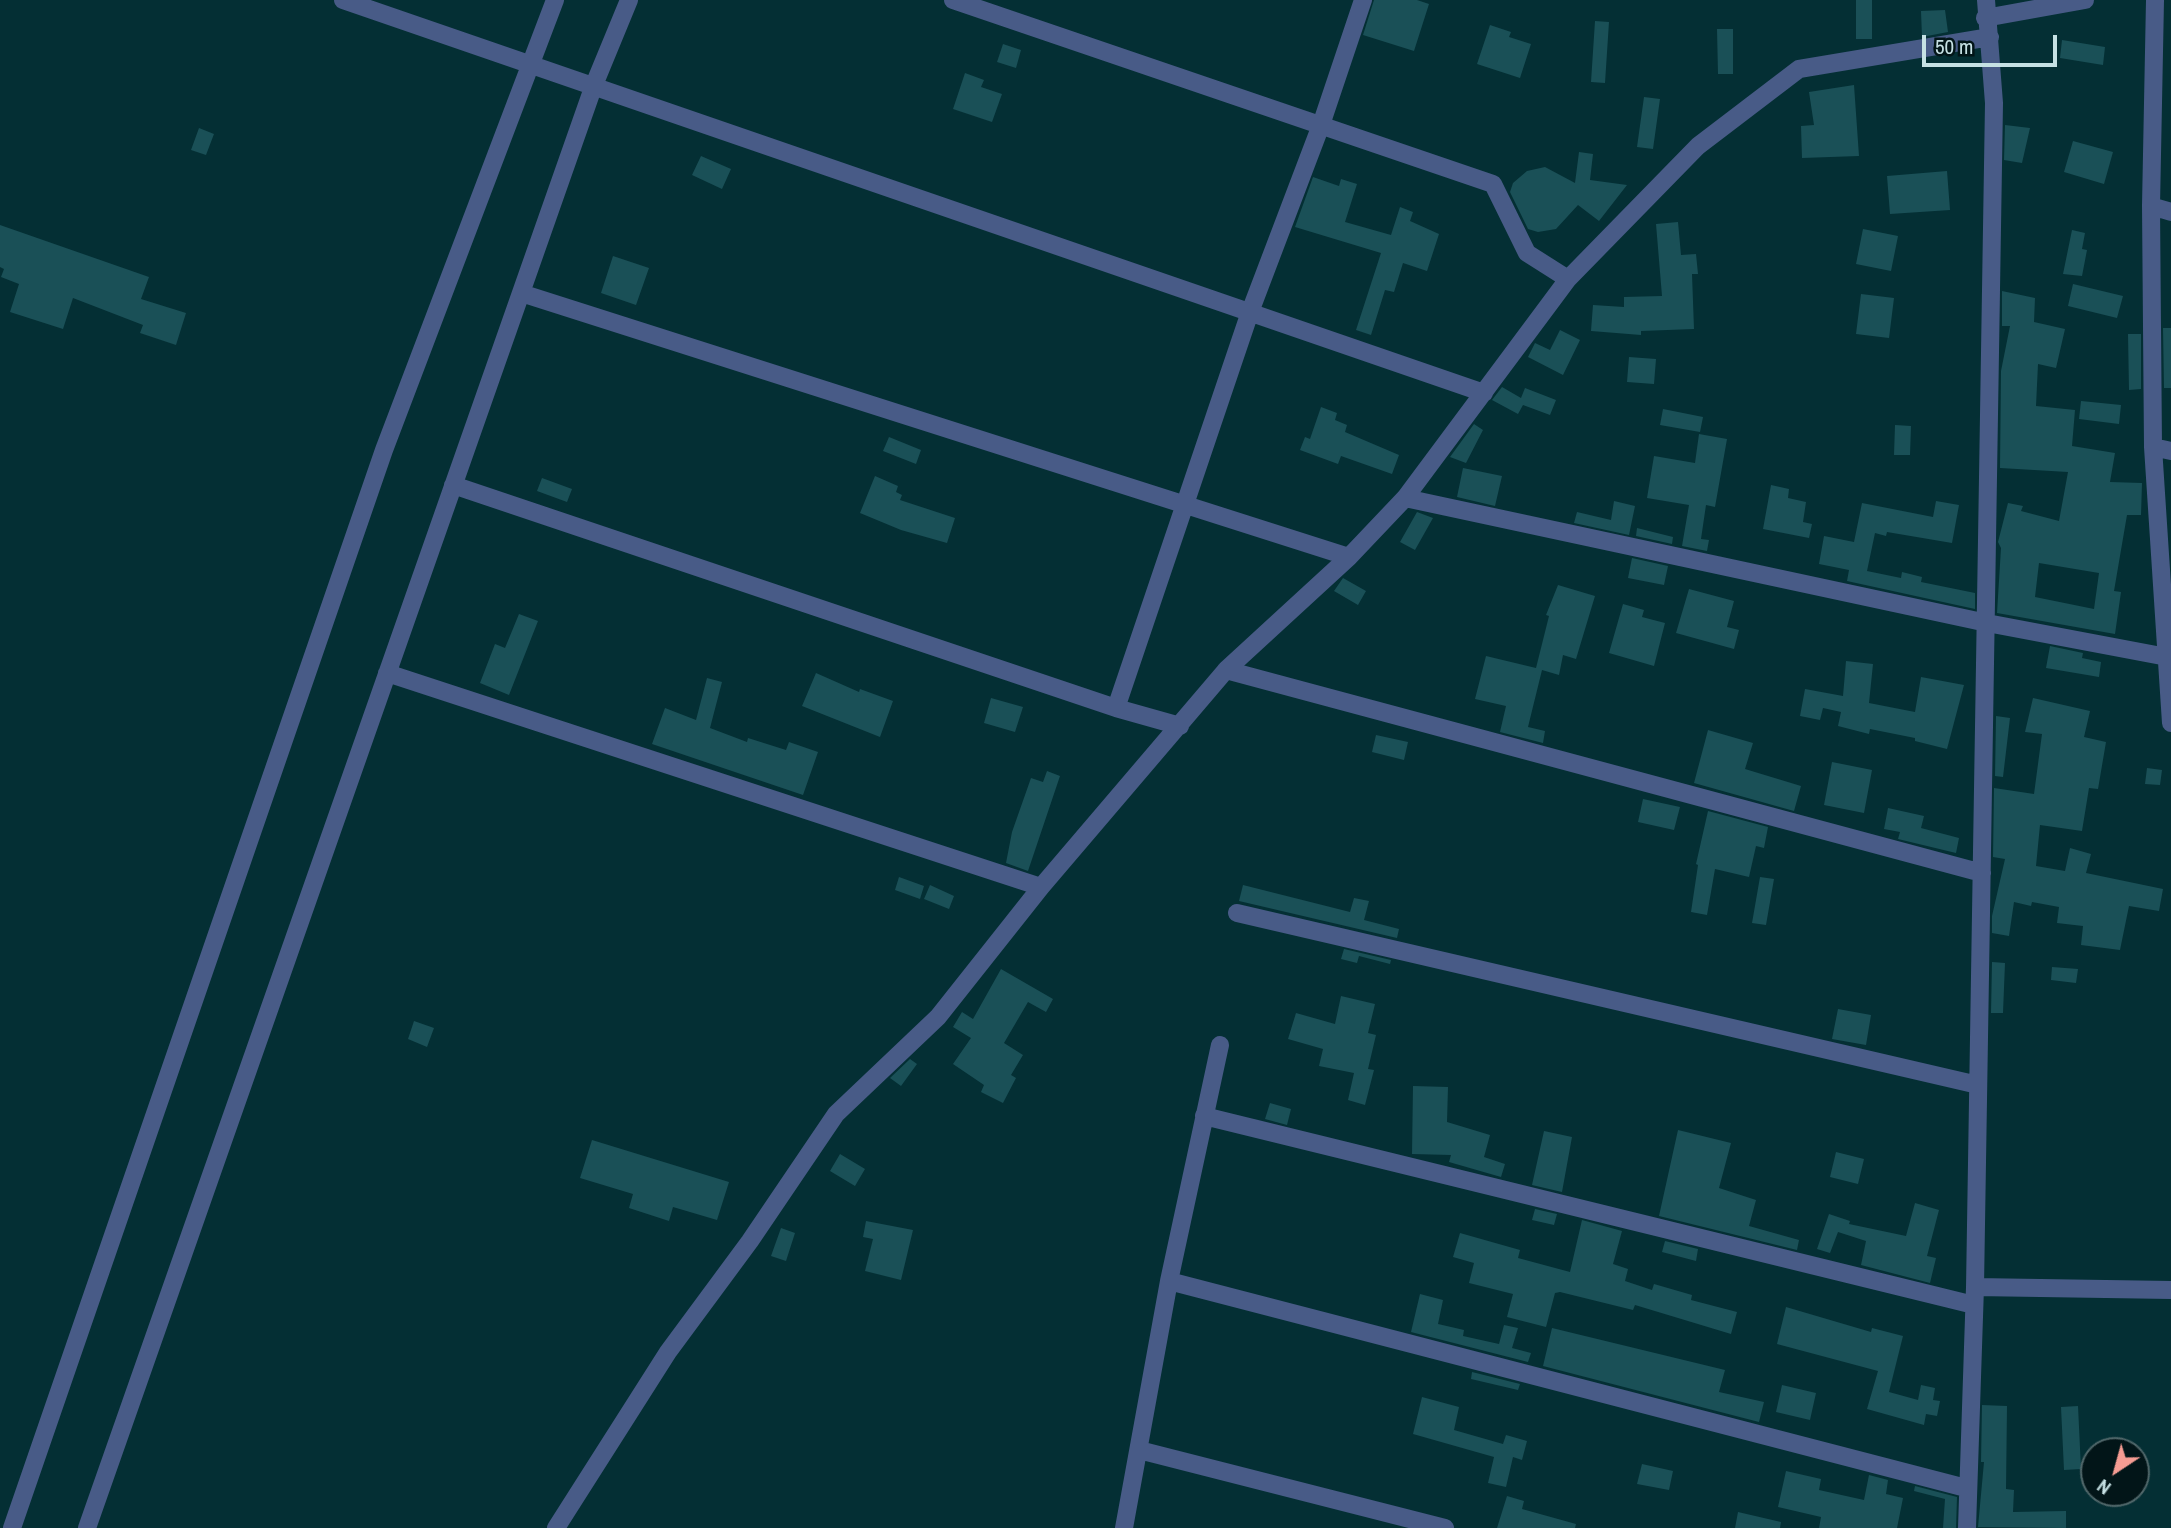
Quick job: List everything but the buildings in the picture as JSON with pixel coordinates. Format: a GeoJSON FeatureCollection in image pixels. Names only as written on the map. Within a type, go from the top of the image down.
{"type":"FeatureCollection","features":[{"type":"Feature","properties":{"kind":"street"},"geometry":{"type":"LineString","coordinates":[[343,0],[1484,393]]}},
{"type":"Feature","properties":{"kind":"street"},"geometry":{"type":"LineString","coordinates":[[12,1528],[384,450],[533,64],[555,0]]}},
{"type":"Feature","properties":{"kind":"street"},"geometry":{"type":"LineString","coordinates":[[87,1528],[594,85],[629,0]]}},
{"type":"Feature","properties":{"kind":"street"},"geometry":{"type":"LineString","coordinates":[[953,0],[1493,184],[1527,253],[1568,279]]}},
{"type":"Feature","properties":{"kind":"street"},"geometry":{"type":"LineString","coordinates":[[1116,708],[1250,312],[1321,125],[1363,0]]}},
{"type":"Feature","properties":{"kind":"street"},"geometry":{"type":"LineString","coordinates":[[1967,1528],[1966,1488],[1975,1287],[1994,103],[1990,37],[1985,9],[2085,0]]}},
{"type":"Feature","properties":{"kind":"street"},"geometry":{"type":"LineString","coordinates":[[2155,0],[2151,206],[2152,447],[2171,723]]}},
{"type":"Feature","properties":{"kind":"street"},"geometry":{"type":"LineString","coordinates":[[556,1528],[668,1352],[750,1241],[836,1114],[938,1017],[1041,887],[1226,670],[1349,556],[1405,498],[1568,279],[1698,146],[1799,69],[1990,37]]}},
{"type":"Feature","properties":{"kind":"street"},"geometry":{"type":"LineString","coordinates":[[2151,206],[2171,212]]}},
{"type":"Feature","properties":{"kind":"street"},"geometry":{"type":"LineString","coordinates":[[521,293],[1349,556]]}},
{"type":"Feature","properties":{"kind":"street"},"geometry":{"type":"LineString","coordinates":[[2152,447],[2171,452]]}},
{"type":"Feature","properties":{"kind":"street"},"geometry":{"type":"LineString","coordinates":[[453,485],[1116,708],[1180,726]]}},
{"type":"Feature","properties":{"kind":"street"},"geometry":{"type":"LineString","coordinates":[[1405,498],[1987,623],[2167,657]]}},
{"type":"Feature","properties":{"kind":"street"},"geometry":{"type":"LineString","coordinates":[[1226,670],[1982,873]]}},
{"type":"Feature","properties":{"kind":"street"},"geometry":{"type":"LineString","coordinates":[[387,673],[1041,887]]}},
{"type":"Feature","properties":{"kind":"street"},"geometry":{"type":"LineString","coordinates":[[1237,913],[1978,1085]]}},
{"type":"Feature","properties":{"kind":"street"},"geometry":{"type":"LineString","coordinates":[[1124,1528],[1169,1281],[1220,1045]]}},
{"type":"Feature","properties":{"kind":"street"},"geometry":{"type":"LineString","coordinates":[[1203,1116],[1974,1305]]}},
{"type":"Feature","properties":{"kind":"street"},"geometry":{"type":"LineString","coordinates":[[1169,1281],[1966,1488]]}},
{"type":"Feature","properties":{"kind":"street"},"geometry":{"type":"LineString","coordinates":[[1975,1287],[2171,1290]]}},
{"type":"Feature","properties":{"kind":"street"},"geometry":{"type":"LineString","coordinates":[[1139,1450],[1446,1528]]}}]}
